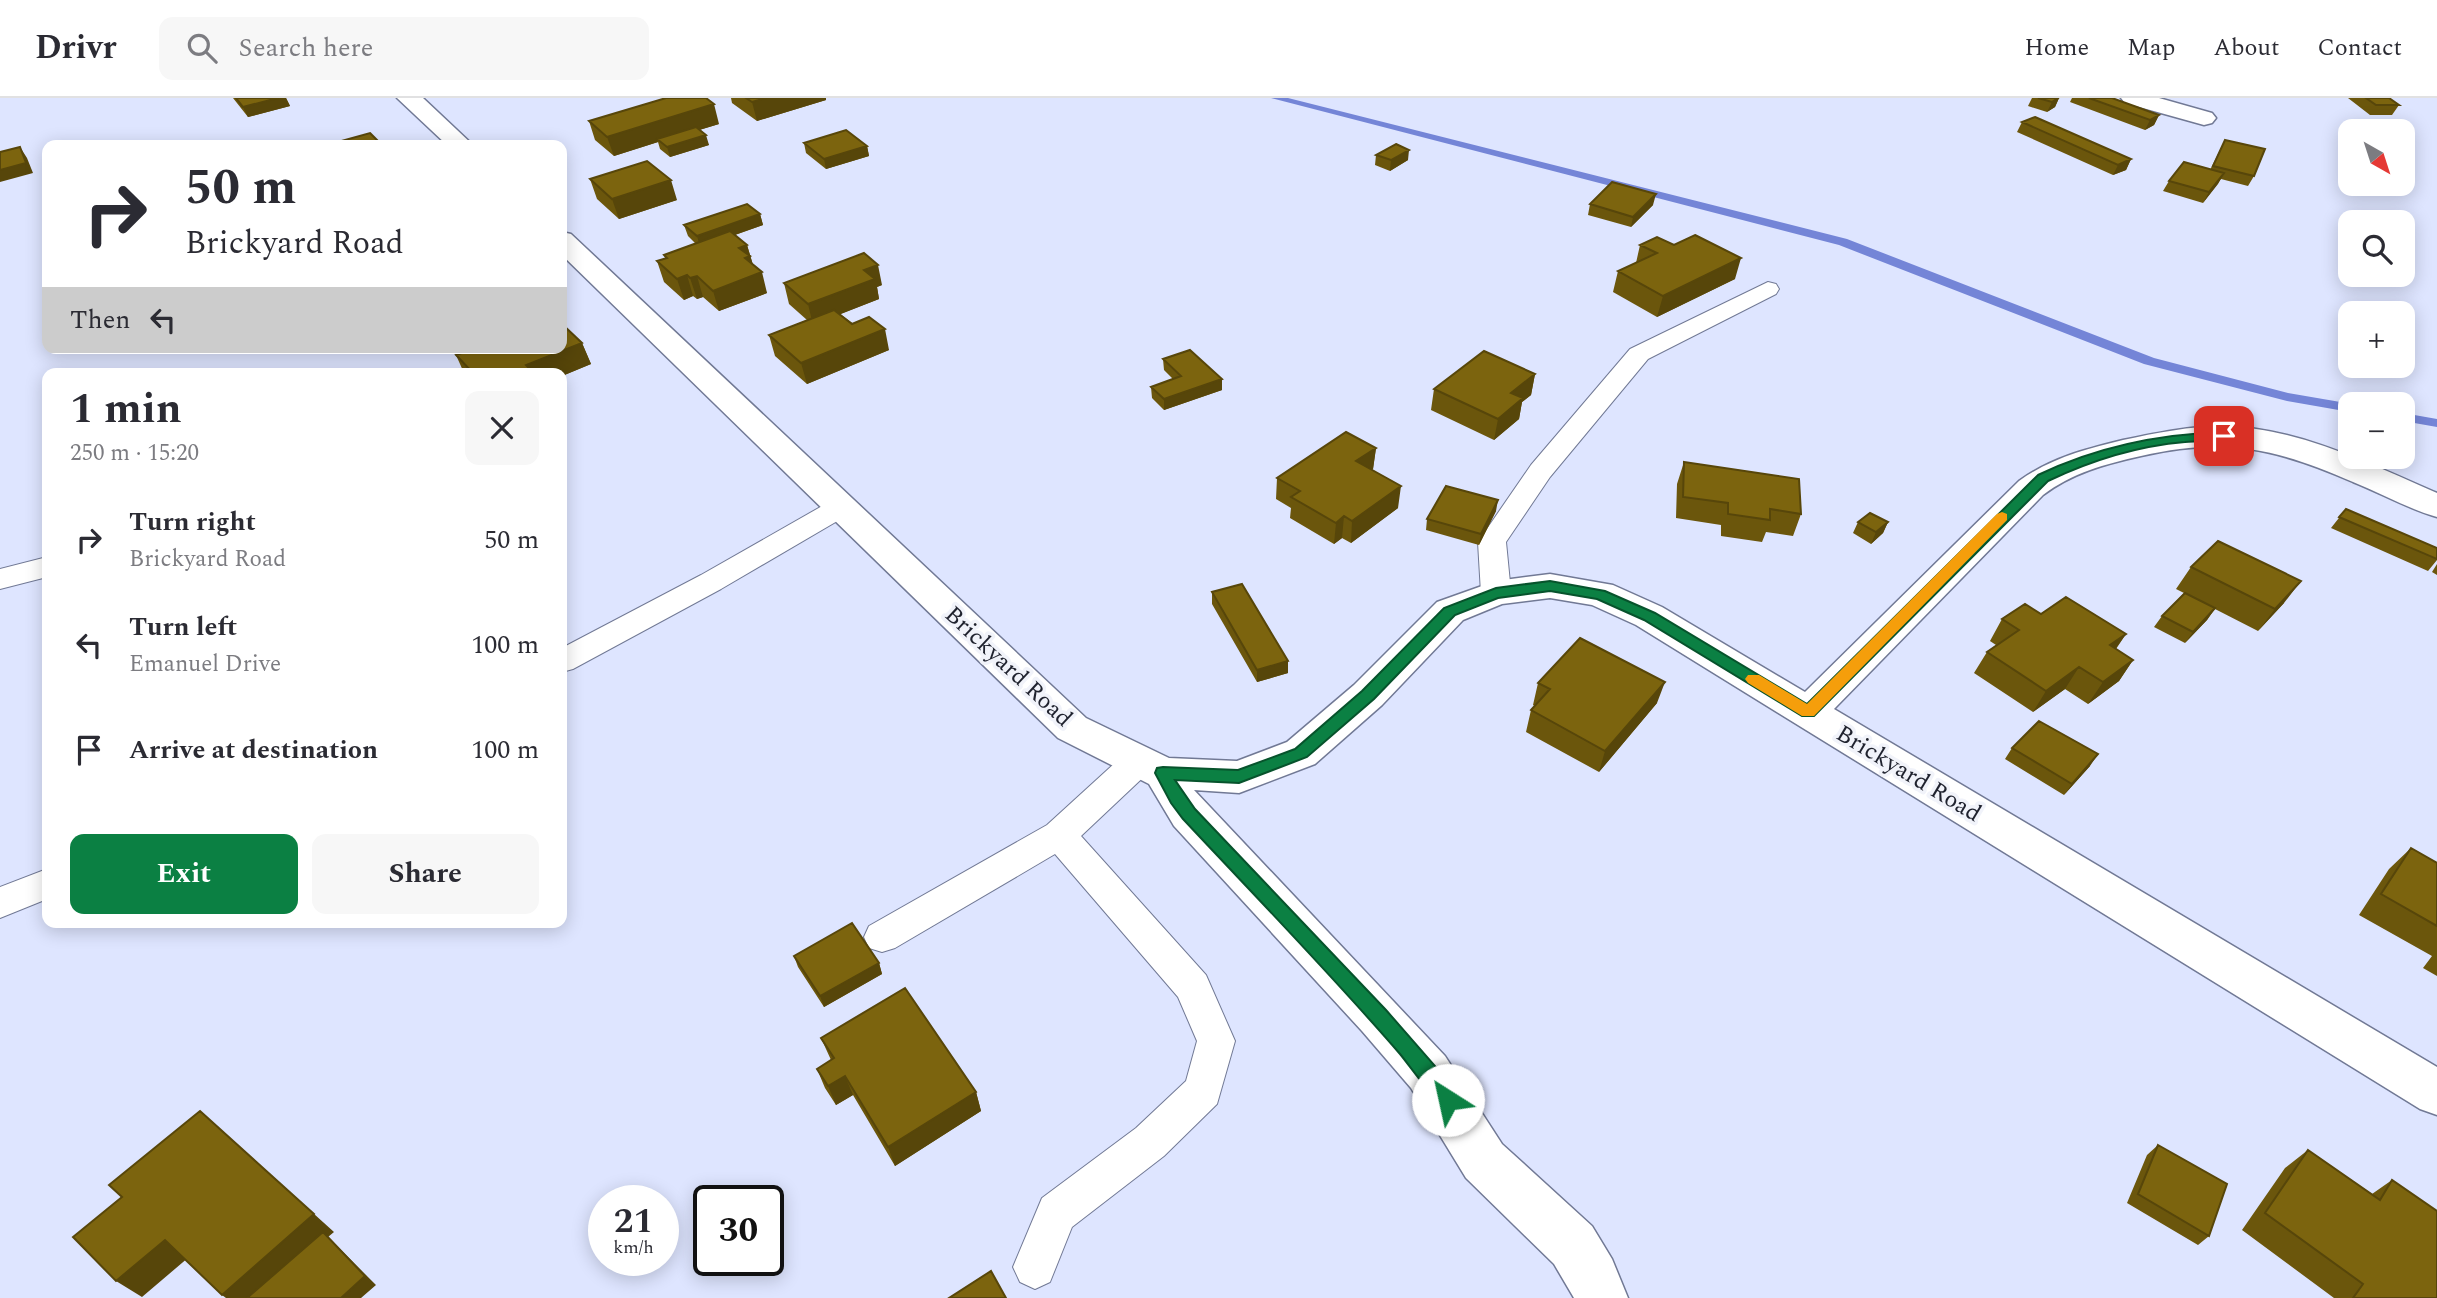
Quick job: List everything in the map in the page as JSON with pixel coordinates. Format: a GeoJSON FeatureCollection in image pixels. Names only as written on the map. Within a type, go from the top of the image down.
{"type":"FeatureCollection","features":[{"type":"Feature","properties":{"kind":"street"},"geometry":{"type":"LineString","coordinates":[[409,98],[455,140]]}},
{"type":"Feature","properties":{"kind":"street"},"geometry":{"type":"LineString","coordinates":[[2133,98],[2204,117]]}},
{"type":"Feature","properties":{"kind":"street","name":"Brickyard Road"},"geometry":{"type":"LineString","coordinates":[[567,245],[1072,728],[1151,767],[1239,777],[1301,753],[1368,695],[1450,611],[1496,593],[1550,586],[1600,594],[1649,617],[2437,1093]]}},
{"type":"Feature","properties":{"kind":"street"},"geometry":{"type":"LineString","coordinates":[[1808,712],[2031,488],[2059,469],[2078,461],[2184,438],[2238,437],[2269,442],[2318,457],[2437,506]]}},
{"type":"Feature","properties":{"kind":"street"},"geometry":{"type":"LineString","coordinates":[[1151,767],[1189,814],[1379,1016],[1428,1072],[1484,1161],[1573,1245],[1593,1278],[1601,1298]]}},
{"type":"Feature","properties":{"kind":"lane"},"geometry":{"type":"LineString","coordinates":[[1496,593],[1492,542],[1540,471],[1639,354],[1768,289]]}},
{"type":"Feature","properties":{"kind":"lane"},"geometry":{"type":"LineString","coordinates":[[567,658],[711,582],[841,507]]}},
{"type":"Feature","properties":{"kind":"lane"},"geometry":{"type":"LineString","coordinates":[[0,579],[42,568]]}},
{"type":"Feature","properties":{"kind":"lane"},"geometry":{"type":"LineString","coordinates":[[882,937],[1059,835],[1151,767]]}},
{"type":"Feature","properties":{"kind":"lane"},"geometry":{"type":"LineString","coordinates":[[1035,1267],[1057,1213],[1150,1142],[1203,1091],[1216,1041],[1193,987],[1059,835]]}},
{"type":"Feature","properties":{"kind":"lane"},"geometry":{"type":"LineString","coordinates":[[0,903],[42,885]]}},
{"type":"Feature","properties":{"kind":"building"},"geometry":{"type":"Polygon","coordinates":[[[236,98],[278,98],[243,107],[236,98]]]}},
{"type":"Feature","properties":{"kind":"building"},"geometry":{"type":"Polygon","coordinates":[[[666,98],[706,98],[714,104],[607,137],[589,121],[666,98]]]}},
{"type":"Feature","properties":{"kind":"building"},"geometry":{"type":"Polygon","coordinates":[[[746,98],[766,98],[752,102],[746,98]]]}},
{"type":"Feature","properties":{"kind":"building"},"geometry":{"type":"Polygon","coordinates":[[[2038,98],[2058,98],[2052,102],[2038,98]]]}},
{"type":"Feature","properties":{"kind":"building"},"geometry":{"type":"Polygon","coordinates":[[[2089,98],[2112,98],[2159,115],[2150,120],[2089,98]]]}},
{"type":"Feature","properties":{"kind":"building"},"geometry":{"type":"Polygon","coordinates":[[[2366,98],[2389,98],[2399,105],[2376,105],[2366,98]]]}},
{"type":"Feature","properties":{"kind":"building"},"geometry":{"type":"Polygon","coordinates":[[[2035,117],[2131,159],[2118,165],[2022,122],[2035,117]]]}},
{"type":"Feature","properties":{"kind":"building"},"geometry":{"type":"Polygon","coordinates":[[[696,127],[706,135],[667,147],[657,139],[696,127]]]}},
{"type":"Feature","properties":{"kind":"building"},"geometry":{"type":"Polygon","coordinates":[[[846,130],[867,146],[824,159],[804,143],[846,130]]]}},
{"type":"Feature","properties":{"kind":"building"},"geometry":{"type":"Polygon","coordinates":[[[370,133],[377,140],[345,140],[370,133]]]}},
{"type":"Feature","properties":{"kind":"building"},"geometry":{"type":"Polygon","coordinates":[[[2225,140],[2265,149],[2254,176],[2213,166],[2225,140]]]}},
{"type":"Feature","properties":{"kind":"building"},"geometry":{"type":"Polygon","coordinates":[[[1396,144],[1409,150],[1391,160],[1376,155],[1396,144]]]}},
{"type":"Feature","properties":{"kind":"building"},"geometry":{"type":"Polygon","coordinates":[[[20,147],[26,163],[0,170],[0,152],[20,147]]]}},
{"type":"Feature","properties":{"kind":"building"},"geometry":{"type":"Polygon","coordinates":[[[647,161],[671,180],[612,199],[590,179],[647,161]]]}},
{"type":"Feature","properties":{"kind":"building"},"geometry":{"type":"Polygon","coordinates":[[[2184,162],[2224,173],[2209,192],[2169,181],[2184,162]]]}},
{"type":"Feature","properties":{"kind":"building"},"geometry":{"type":"Polygon","coordinates":[[[1612,182],[1656,194],[1633,217],[1590,204],[1612,182]]]}},
{"type":"Feature","properties":{"kind":"building"},"geometry":{"type":"Polygon","coordinates":[[[747,204],[760,214],[697,236],[684,225],[747,204]]]}},
{"type":"Feature","properties":{"kind":"building"},"geometry":{"type":"Polygon","coordinates":[[[730,231],[747,245],[739,248],[750,256],[745,258],[762,272],[713,291],[697,276],[690,278],[687,275],[677,279],[657,261],[667,258],[664,255],[730,231]]]}},
{"type":"Feature","properties":{"kind":"building"},"geometry":{"type":"Polygon","coordinates":[[[1695,235],[1741,258],[1663,296],[1618,271],[1657,253],[1640,245],[1657,237],[1674,245],[1695,235]]]}},
{"type":"Feature","properties":{"kind":"building"},"geometry":{"type":"Polygon","coordinates":[[[864,253],[878,265],[864,270],[875,279],[808,304],[784,283],[864,253]]]}},
{"type":"Feature","properties":{"kind":"building"},"geometry":{"type":"Polygon","coordinates":[[[834,310],[852,324],[869,317],[885,329],[801,363],[769,335],[834,310]]]}},
{"type":"Feature","properties":{"kind":"building"},"geometry":{"type":"Polygon","coordinates":[[[567,329],[582,343],[567,349],[567,329]]]}},
{"type":"Feature","properties":{"kind":"building"},"geometry":{"type":"Polygon","coordinates":[[[1190,350],[1222,379],[1164,399],[1151,387],[1181,376],[1163,359],[1190,350]]]}},
{"type":"Feature","properties":{"kind":"building"},"geometry":{"type":"Polygon","coordinates":[[[1484,351],[1535,374],[1511,393],[1523,398],[1498,419],[1434,389],[1484,351]]]}},
{"type":"Feature","properties":{"kind":"building"},"geometry":{"type":"Polygon","coordinates":[[[554,354],[526,365],[529,368],[468,368],[456,355],[554,354]]]}},
{"type":"Feature","properties":{"kind":"building"},"geometry":{"type":"Polygon","coordinates":[[[1346,432],[1376,448],[1356,461],[1401,486],[1352,521],[1344,516],[1336,523],[1291,497],[1300,491],[1277,478],[1346,432]]]}},
{"type":"Feature","properties":{"kind":"building"},"geometry":{"type":"Polygon","coordinates":[[[1684,462],[1799,479],[1801,514],[1770,509],[1770,520],[1728,514],[1728,503],[1683,497],[1684,462]]]}},
{"type":"Feature","properties":{"kind":"building"},"geometry":{"type":"Polygon","coordinates":[[[1446,486],[1498,500],[1481,534],[1427,519],[1446,486]]]}},
{"type":"Feature","properties":{"kind":"building"},"geometry":{"type":"Polygon","coordinates":[[[2346,509],[2437,548],[2437,559],[2339,517],[2346,509]]]}},
{"type":"Feature","properties":{"kind":"building"},"geometry":{"type":"Polygon","coordinates":[[[1870,513],[1888,522],[1876,532],[1858,522],[1870,513]]]}},
{"type":"Feature","properties":{"kind":"building"},"geometry":{"type":"Polygon","coordinates":[[[2218,541],[2301,581],[2275,609],[2191,567],[2218,541]]]}},
{"type":"Feature","properties":{"kind":"building"},"geometry":{"type":"Polygon","coordinates":[[[1242,584],[1288,661],[1257,670],[1212,592],[1242,584]]]}},
{"type":"Feature","properties":{"kind":"building"},"geometry":{"type":"Polygon","coordinates":[[[2185,593],[2215,608],[2193,632],[2162,616],[2185,593]]]}},
{"type":"Feature","properties":{"kind":"building"},"geometry":{"type":"Polygon","coordinates":[[[2066,597],[2126,634],[2110,645],[2133,660],[2103,682],[2079,667],[2046,691],[1987,652],[2019,630],[2002,619],[2025,604],[2041,614],[2066,597]]]}},
{"type":"Feature","properties":{"kind":"building"},"geometry":{"type":"Polygon","coordinates":[[[1580,638],[1665,682],[1605,751],[1531,710],[1550,689],[1538,683],[1580,638]]]}},
{"type":"Feature","properties":{"kind":"building"},"geometry":{"type":"Polygon","coordinates":[[[2039,721],[2098,754],[2072,784],[2012,748],[2039,721]]]}},
{"type":"Feature","properties":{"kind":"building"},"geometry":{"type":"Polygon","coordinates":[[[2411,848],[2437,863],[2437,926],[2381,894],[2411,848]]]}},
{"type":"Feature","properties":{"kind":"building"},"geometry":{"type":"Polygon","coordinates":[[[852,923],[879,963],[820,996],[794,956],[852,923]]]}},
{"type":"Feature","properties":{"kind":"building"},"geometry":{"type":"Polygon","coordinates":[[[905,988],[976,1092],[888,1147],[845,1076],[828,1086],[817,1069],[834,1058],[821,1038],[905,988]]]}},
{"type":"Feature","properties":{"kind":"building"},"geometry":{"type":"Polygon","coordinates":[[[200,1111],[314,1214],[222,1295],[165,1240],[116,1281],[73,1237],[122,1197],[109,1185],[200,1111]]]}},
{"type":"Feature","properties":{"kind":"building"},"geometry":{"type":"Polygon","coordinates":[[[2158,1145],[2227,1184],[2209,1236],[2138,1194],[2158,1145]]]}},
{"type":"Feature","properties":{"kind":"building"},"geometry":{"type":"Polygon","coordinates":[[[2308,1150],[2380,1200],[2392,1180],[2437,1211],[2437,1298],[2353,1298],[2363,1284],[2265,1213],[2308,1150]]]}},
{"type":"Feature","properties":{"kind":"building"},"geometry":{"type":"Polygon","coordinates":[[[323,1232],[365,1276],[341,1298],[247,1298],[323,1232]]]}},
{"type":"Feature","properties":{"kind":"building"},"geometry":{"type":"Polygon","coordinates":[[[991,1271],[1006,1298],[949,1298],[991,1271]]]}},
{"type":"Feature","properties":{"kind":"waterway"},"geometry":{"type":"LineString","coordinates":[[1276,98],[1843,242],[2149,361],[2287,397],[2338,406]]}},
{"type":"Feature","properties":{"kind":"waterway"},"geometry":{"type":"LineString","coordinates":[[2415,419],[2437,423]]}},
{"type":"Feature","properties":{"kind":"slow traffic"},"geometry":{"type":"LineString","coordinates":[[1753,679],[1808,712],[2002,517]]}},
{"type":"Feature","properties":{"kind":"route"},"geometry":{"type":"LineString","coordinates":[[1448,1100],[1428,1072],[1379,1016],[1189,814],[1163,773],[1239,777],[1301,753],[1368,695],[1450,611],[1496,593],[1550,586],[1600,594],[1649,617],[1808,712],[2043,478],[2078,461],[2155,443],[2224,436]]}}]}
